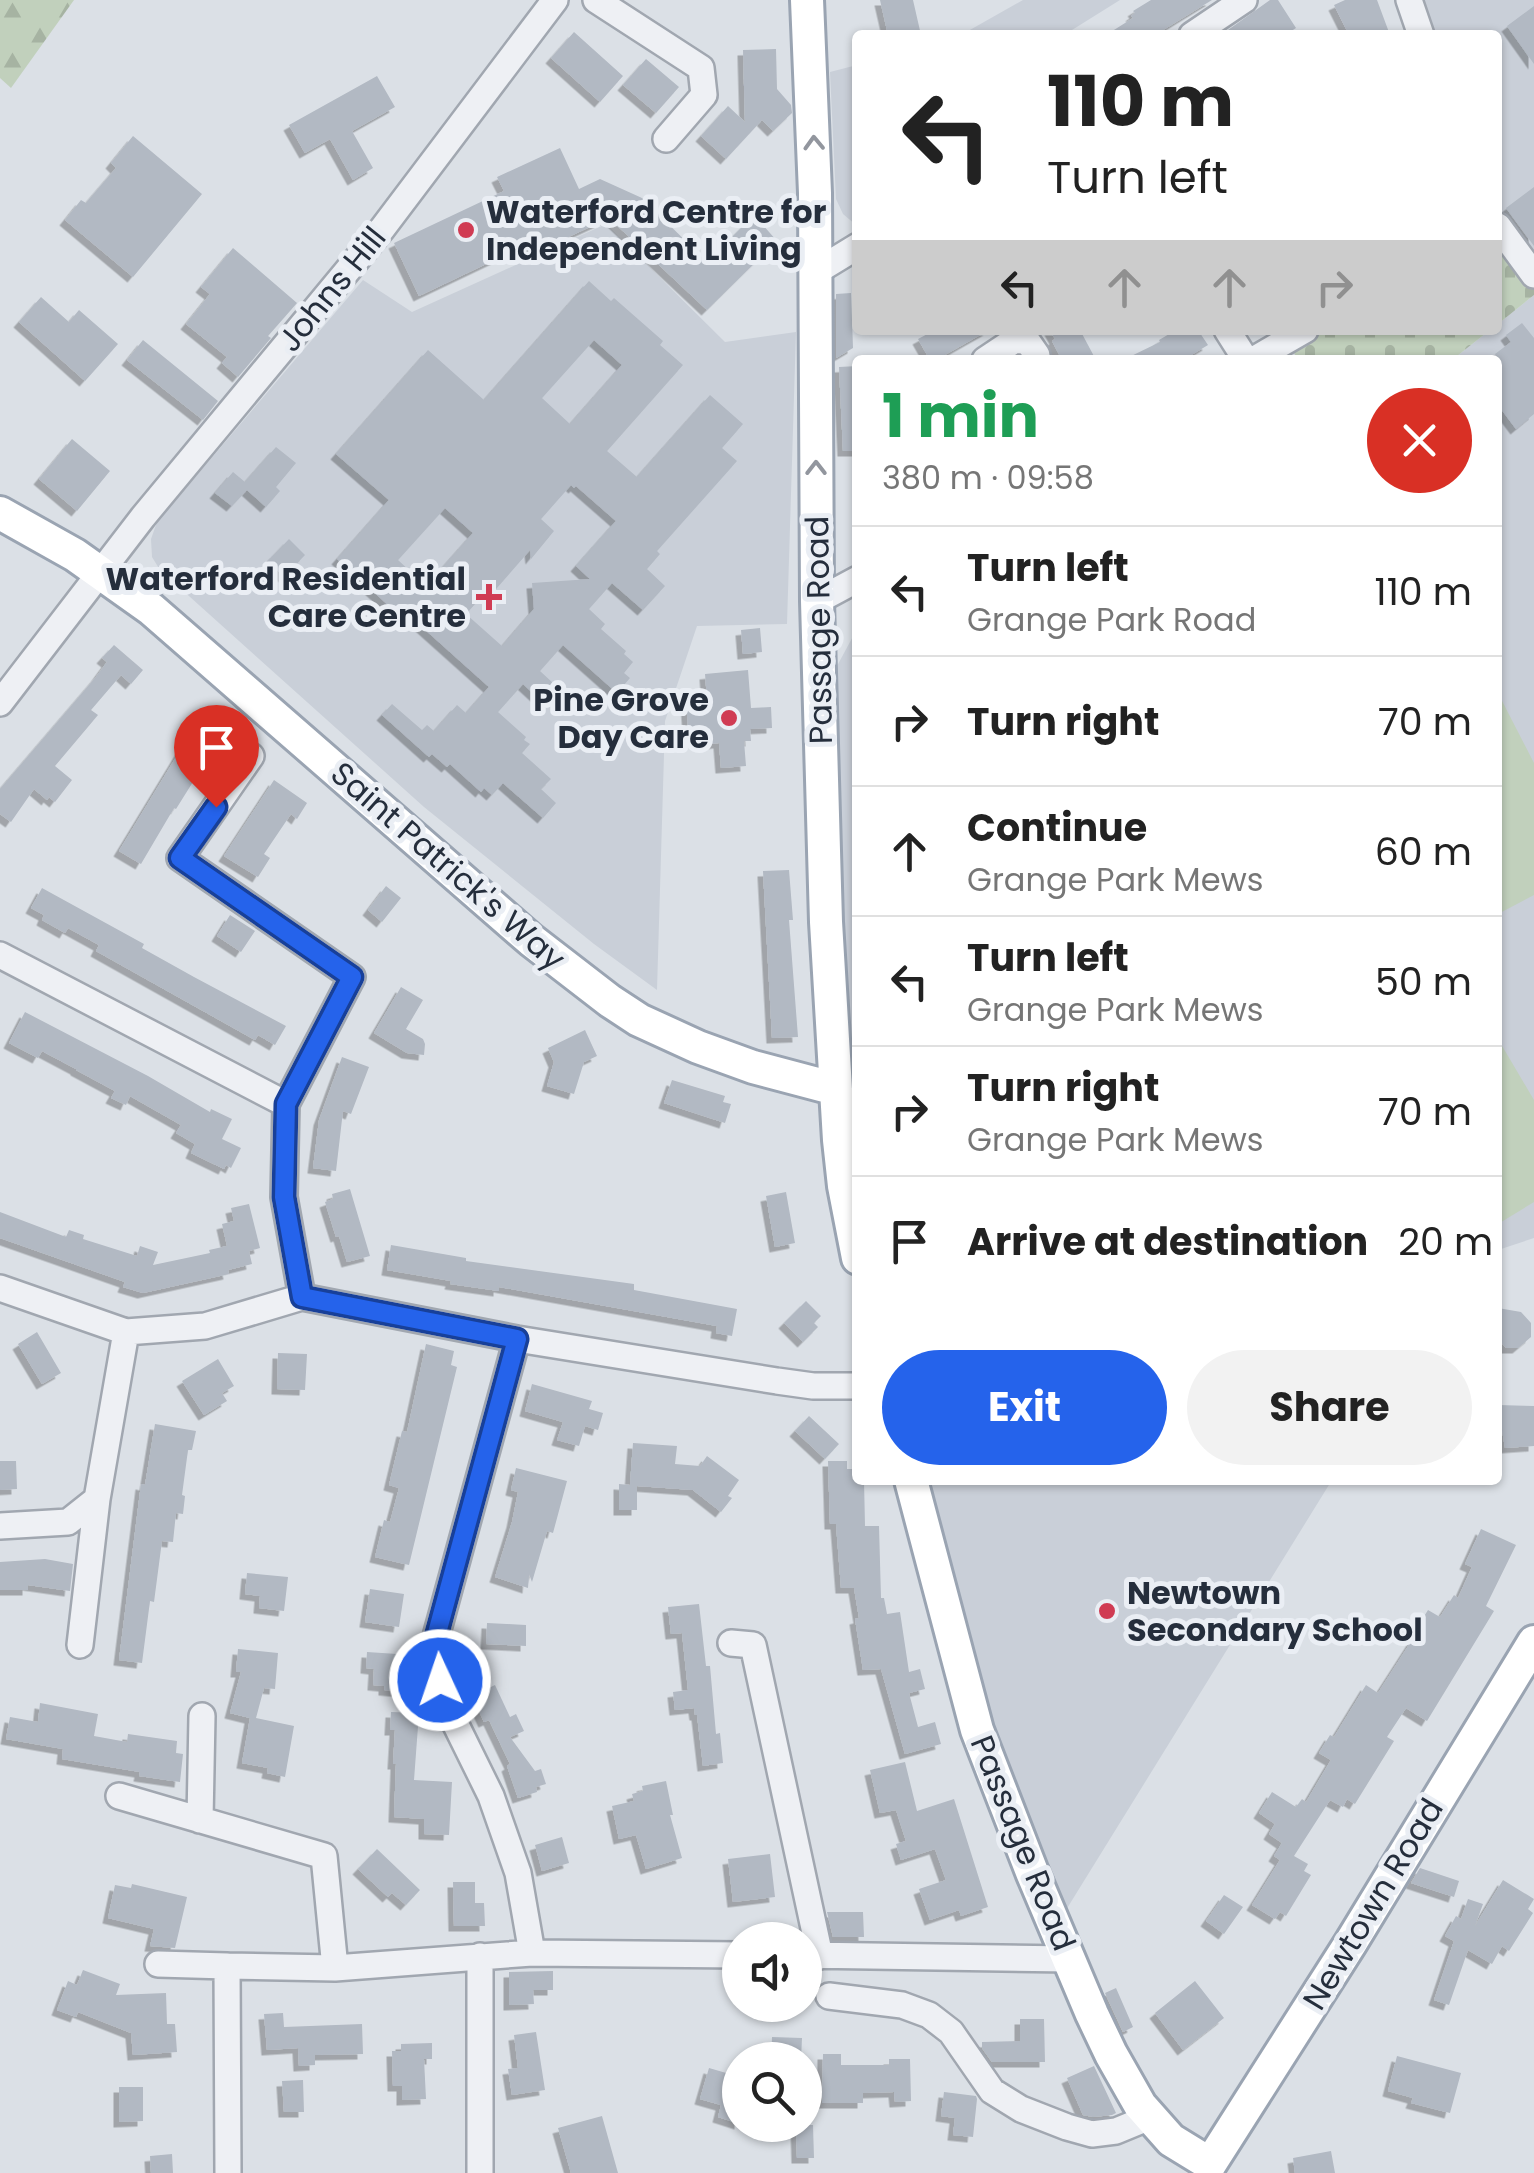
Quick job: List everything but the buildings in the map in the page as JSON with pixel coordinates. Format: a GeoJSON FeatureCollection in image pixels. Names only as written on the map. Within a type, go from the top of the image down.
{"type":"FeatureCollection","features":[{"type":"Feature","properties":{"kind":"main road","name":"Passage Road"},"geometry":{"type":"LineString","coordinates":[[808,0],[817,271],[817,601],[826,922],[841,1163],[852,1224]]}},
{"type":"Feature","properties":{"kind":"main road","name":"Saint Patrick's Way"},"geometry":{"type":"LineString","coordinates":[[0,513],[100,572],[179,632],[519,930],[610,1001],[639,1020],[698,1048],[836,1089]]}},
{"type":"Feature","properties":{"kind":"main road","name":"Passage Road"},"geometry":{"type":"LineString","coordinates":[[912,1485],[977,1730],[1069,1960],[1118,2068],[1140,2105],[1171,2140],[1210,2168]]}},
{"type":"Feature","properties":{"kind":"main road","name":"Newtown Road"},"geometry":{"type":"LineString","coordinates":[[1210,2168],[1534,1642]]}},
{"type":"Feature","properties":{"kind":"street","name":"Johns Hill"},"geometry":{"type":"LineString","coordinates":[[0,703],[143,517],[358,260],[555,0]]}},
{"type":"Feature","properties":{"kind":"street"},"geometry":{"type":"LineString","coordinates":[[596,0],[702,68],[704,95],[666,138]]}},
{"type":"Feature","properties":{"kind":"street"},"geometry":{"type":"LineString","coordinates":[[1199,30],[1244,0]]}},
{"type":"Feature","properties":{"kind":"street"},"geometry":{"type":"LineString","coordinates":[[1409,0],[1420,30]]}},
{"type":"Feature","properties":{"kind":"street"},"geometry":{"type":"LineString","coordinates":[[1502,231],[1534,275]]}},
{"type":"Feature","properties":{"kind":"street"},"geometry":{"type":"LineString","coordinates":[[817,271],[852,250]]}},
{"type":"Feature","properties":{"kind":"street"},"geometry":{"type":"LineString","coordinates":[[1231,335],[1246,355]]}},
{"type":"Feature","properties":{"kind":"street"},"geometry":{"type":"LineString","coordinates":[[1259,355],[1296,335]]}},
{"type":"Feature","properties":{"kind":"street"},"geometry":{"type":"LineString","coordinates":[[992,355],[1015,340],[1028,342],[1037,355]]}},
{"type":"Feature","properties":{"kind":"street"},"geometry":{"type":"LineString","coordinates":[[817,601],[852,582]]}},
{"type":"Feature","properties":{"kind":"street"},"geometry":{"type":"LineString","coordinates":[[251,756],[180,858],[352,977],[286,1104],[284,1197],[302,1297]]}},
{"type":"Feature","properties":{"kind":"street"},"geometry":{"type":"LineString","coordinates":[[0,955],[286,1104]]}},
{"type":"Feature","properties":{"kind":"street"},"geometry":{"type":"LineString","coordinates":[[0,1288],[126,1332],[205,1326],[302,1297],[517,1339],[795,1384],[852,1386]]}},
{"type":"Feature","properties":{"kind":"street"},"geometry":{"type":"LineString","coordinates":[[80,1646],[97,1498],[126,1332]]}},
{"type":"Feature","properties":{"kind":"street"},"geometry":{"type":"LineString","coordinates":[[517,1339],[434,1644],[440,1680],[456,1726],[491,1796],[518,1872],[532,1952]]}},
{"type":"Feature","properties":{"kind":"street"},"geometry":{"type":"LineString","coordinates":[[0,1526],[68,1522],[97,1498]]}},
{"type":"Feature","properties":{"kind":"street"},"geometry":{"type":"LineString","coordinates":[[731,1643],[753,1645],[806,1922]]}},
{"type":"Feature","properties":{"kind":"street"},"geometry":{"type":"LineString","coordinates":[[200,1820],[202,1716]]}},
{"type":"Feature","properties":{"kind":"street"},"geometry":{"type":"LineString","coordinates":[[119,1796],[324,1856],[335,1968]]}},
{"type":"Feature","properties":{"kind":"street"},"geometry":{"type":"LineString","coordinates":[[158,1964],[335,1968],[532,1952],[722,1955]]}},
{"type":"Feature","properties":{"kind":"street"},"geometry":{"type":"LineString","coordinates":[[480,1956],[480,2173]]}},
{"type":"Feature","properties":{"kind":"street"},"geometry":{"type":"LineString","coordinates":[[822,1956],[1069,1960]]}},
{"type":"Feature","properties":{"kind":"street"},"geometry":{"type":"LineString","coordinates":[[227,1966],[228,2173]]}},
{"type":"Feature","properties":{"kind":"street"},"geometry":{"type":"LineString","coordinates":[[829,1996],[902,2005],[929,2015],[951,2032],[992,2090],[1021,2109],[1067,2128],[1104,2133],[1150,2118]]}},
{"type":"Feature","properties":{"kind":"shaded area"},"geometry":{"type":"Polygon","coordinates":[[[1023,0],[1120,0],[1072,30],[970,30],[1023,0]]]}},
{"type":"Feature","properties":{"kind":"shaded area"},"geometry":{"type":"Polygon","coordinates":[[[1424,0],[1534,0],[1534,258],[1502,210],[1502,30],[1434,30],[1424,0]]]}},
{"type":"Feature","properties":{"kind":"shaded area"},"geometry":{"type":"Polygon","coordinates":[[[852,66],[852,222],[836,199],[830,72],[852,66]]]}},
{"type":"Feature","properties":{"kind":"shaded area","name":"Waterford Residential Care Centre"},"geometry":{"type":"Polygon","coordinates":[[[606,224],[725,342],[796,332],[787,624],[697,626],[665,721],[657,990],[424,807],[160,570],[152,557],[151,539],[157,522],[363,280],[412,312],[606,224]]]}},
{"type":"Feature","properties":{"kind":"shaded area"},"geometry":{"type":"Polygon","coordinates":[[[1534,295],[1534,1238],[1502,1249],[1502,355],[1458,355],[1484,335],[1502,335],[1502,321],[1534,295]]]}},
{"type":"Feature","properties":{"kind":"shaded area"},"geometry":{"type":"Polygon","coordinates":[[[852,638],[852,1067],[836,827],[837,666],[852,638]]]}},
{"type":"Feature","properties":{"kind":"shaded area","name":"Newtown Secondary School"},"geometry":{"type":"Polygon","coordinates":[[[930,1485],[1329,1485],[1066,1910],[998,1742],[930,1485]]]}},
{"type":"Feature","properties":{"kind":"green space"},"geometry":{"type":"Polygon","coordinates":[[[0,0],[74,0],[11,88],[0,78],[0,0]]]}},
{"type":"Feature","properties":{"kind":"green space"},"geometry":{"type":"Polygon","coordinates":[[[1502,245],[1534,288],[1534,295],[1502,321],[1502,245]]]}},
{"type":"Feature","properties":{"kind":"green space"},"geometry":{"type":"Polygon","coordinates":[[[1315,335],[1484,335],[1458,355],[1295,355],[1291,349],[1315,335]]]}},
{"type":"Feature","properties":{"kind":"green space"},"geometry":{"type":"Polygon","coordinates":[[[1502,701],[1534,763],[1534,895],[1502,912],[1502,701]]]}},
{"type":"Feature","properties":{"kind":"green space"},"geometry":{"type":"Polygon","coordinates":[[[1502,1046],[1534,1100],[1534,1202],[1502,1222],[1502,1046]]]}},
{"type":"Feature","properties":{"kind":"place","name":"Waterford Centre for Independent Living"},"geometry":{"type":"Point","coordinates":[466,230]}},
{"type":"Feature","properties":{"kind":"place","name":"Waterford Residential Care Centre"},"geometry":{"type":"Point","coordinates":[489,597]}},
{"type":"Feature","properties":{"kind":"place","name":"Pine Grove Day Care"},"geometry":{"type":"Point","coordinates":[729,718]}},
{"type":"Feature","properties":{"kind":"place","name":"Newtown Secondary School"},"geometry":{"type":"Point","coordinates":[1107,1611]}},
{"type":"Feature","properties":{"kind":"route"},"geometry":{"type":"LineString","coordinates":[[216,807],[180,858],[352,977],[286,1104],[284,1197],[302,1297],[517,1339],[434,1644],[440,1680]]}}]}
